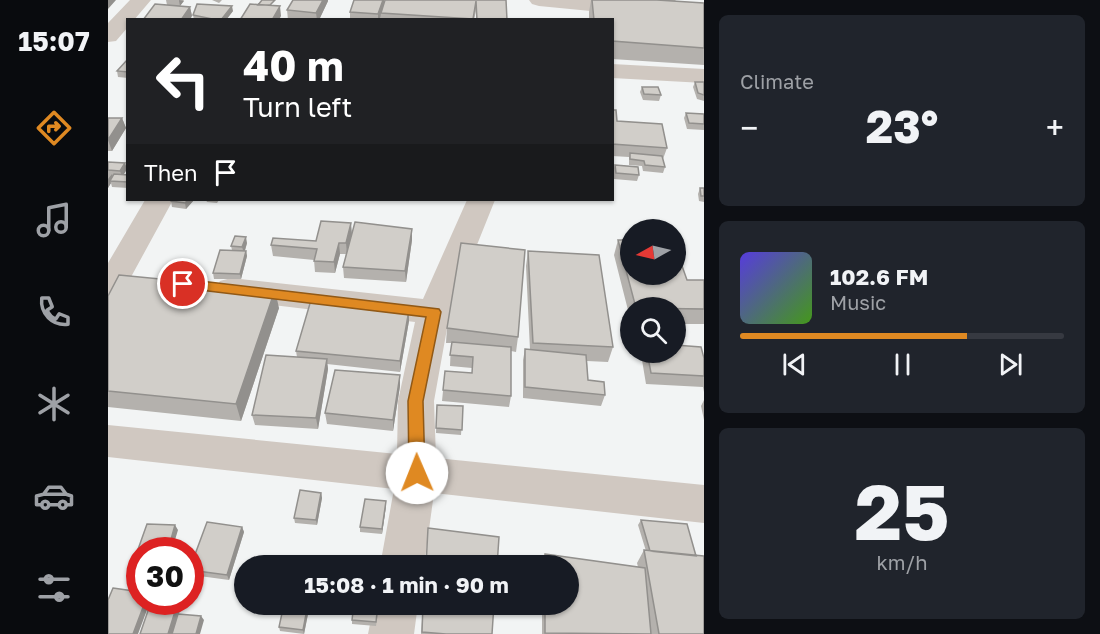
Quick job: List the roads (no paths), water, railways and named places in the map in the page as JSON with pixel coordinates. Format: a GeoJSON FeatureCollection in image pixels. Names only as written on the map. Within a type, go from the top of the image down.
{"type":"FeatureCollection","features":[{"type":"Feature","properties":{"kind":"street"},"geometry":{"type":"LineString","coordinates":[[108,38],[141,0]]}},
{"type":"Feature","properties":{"kind":"street"},"geometry":{"type":"LineString","coordinates":[[539,0],[569,7],[691,10]]}},
{"type":"Feature","properties":{"kind":"street"},"geometry":{"type":"LineString","coordinates":[[108,38],[126,41]]}},
{"type":"Feature","properties":{"kind":"street"},"geometry":{"type":"LineString","coordinates":[[614,71],[704,76]]}},
{"type":"Feature","properties":{"kind":"street"},"geometry":{"type":"LineString","coordinates":[[112,283],[158,201]]}},
{"type":"Feature","properties":{"kind":"street"},"geometry":{"type":"LineString","coordinates":[[404,555],[417,473],[416,401],[434,312],[481,201]]}},
{"type":"Feature","properties":{"kind":"street"},"geometry":{"type":"LineString","coordinates":[[112,283],[152,280]]}},
{"type":"Feature","properties":{"kind":"street"},"geometry":{"type":"LineString","coordinates":[[199,285],[434,312]]}},
{"type":"Feature","properties":{"kind":"street"},"geometry":{"type":"LineString","coordinates":[[108,441],[704,504]]}},
{"type":"Feature","properties":{"kind":"street"},"geometry":{"type":"LineString","coordinates":[[391,634],[394,615]]}}]}
